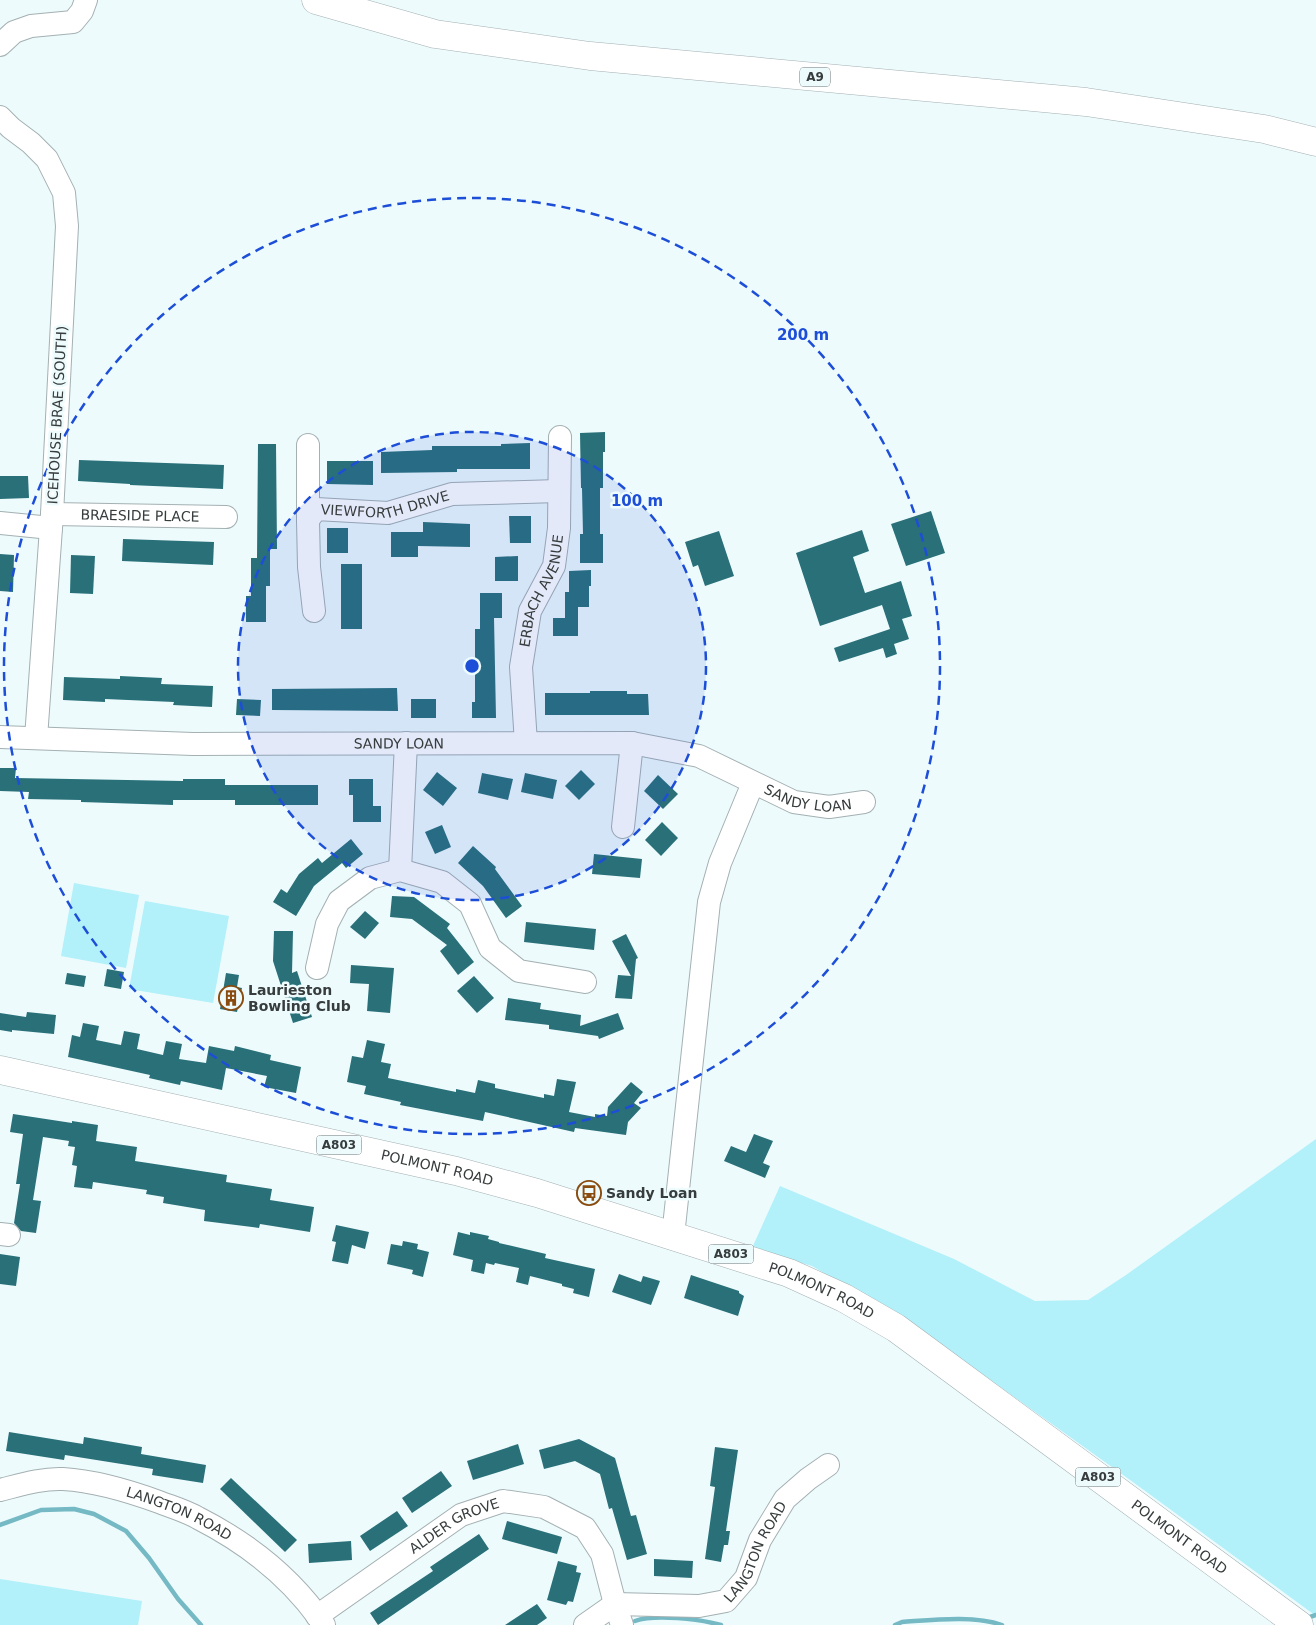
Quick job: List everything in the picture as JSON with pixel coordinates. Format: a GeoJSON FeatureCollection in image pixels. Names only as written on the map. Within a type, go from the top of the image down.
{"type":"FeatureCollection","features":[{"type":"Feature","properties":{"kind":"main road","name":"A9"},"geometry":{"type":"LineString","coordinates":[[316,0],[435,34],[454,37],[590,56],[1086,102],[1264,129],[1316,142]]}},
{"type":"Feature","properties":{"kind":"main road","name":"POLMONT ROAD"},"geometry":{"type":"LineString","coordinates":[[0,1070],[456,1171],[537,1193],[789,1273],[844,1298],[896,1328],[1299,1625]]}},
{"type":"Feature","properties":{"kind":"street"},"geometry":{"type":"LineString","coordinates":[[0,45],[14,32],[31,26],[73,22],[82,11],[86,0]]}},
{"type":"Feature","properties":{"kind":"street","name":"ICEHOUSE BRAE (SOUTH)"},"geometry":{"type":"LineString","coordinates":[[0,117],[47,159],[64,193],[67,226],[52,521],[36,738]]}},
{"type":"Feature","properties":{"kind":"street","name":"ERBACH AVENUE"},"geometry":{"type":"LineString","coordinates":[[526,743],[521,668],[530,611],[554,566],[559,528],[560,437]]}},
{"type":"Feature","properties":{"kind":"street"},"geometry":{"type":"LineString","coordinates":[[308,445],[308,520]]}},
{"type":"Feature","properties":{"kind":"street","name":"VIEWFORTH DRIVE"},"geometry":{"type":"LineString","coordinates":[[314,611],[309,567],[308,520],[316,509],[388,512],[452,494],[559,491]]}},
{"type":"Feature","properties":{"kind":"street","name":"BRAESIDE PLACE"},"geometry":{"type":"LineString","coordinates":[[0,523],[226,517]]}},
{"type":"Feature","properties":{"kind":"street","name":"SANDY LOAN"},"geometry":{"type":"LineString","coordinates":[[0,737],[193,744],[632,743],[699,756],[794,802],[829,807],[864,802]]}},
{"type":"Feature","properties":{"kind":"street"},"geometry":{"type":"LineString","coordinates":[[400,870],[406,743]]}},
{"type":"Feature","properties":{"kind":"street"},"geometry":{"type":"LineString","coordinates":[[623,827],[632,743]]}},
{"type":"Feature","properties":{"kind":"street","name":"SANDY LOAN"},"geometry":{"type":"LineString","coordinates":[[673,1236],[709,902],[720,863],[753,783]]}},
{"type":"Feature","properties":{"kind":"street"},"geometry":{"type":"LineString","coordinates":[[317,968],[326,924],[339,901],[370,878],[400,870],[442,882],[470,904],[490,948],[520,971],[585,982]]}},
{"type":"Feature","properties":{"kind":"street","name":"LANGTON ROAD"},"geometry":{"type":"LineString","coordinates":[[618,1615],[726,1601],[746,1578],[760,1540],[786,1500],[808,1479],[828,1465]]}},
{"type":"Feature","properties":{"kind":"street","name":"LANGTON ROAD"},"geometry":{"type":"LineString","coordinates":[[0,1490],[33,1482],[62,1479],[110,1487],[146,1497],[188,1514],[239,1541],[283,1576],[321,1620]]}},
{"type":"Feature","properties":{"kind":"street","name":"ALDER GROVE"},"geometry":{"type":"LineString","coordinates":[[321,1620],[461,1515],[503,1501],[544,1507],[585,1528],[602,1554],[618,1615]]}},
{"type":"Feature","properties":{"kind":"street"},"geometry":{"type":"LineString","coordinates":[[585,1625],[618,1615]]}},
{"type":"Feature","properties":{"kind":"shaded area"},"geometry":{"type":"Polygon","coordinates":[[[74,883],[139,895],[126,968],[61,956],[74,883]]]}},
{"type":"Feature","properties":{"kind":"shaded area"},"geometry":{"type":"Polygon","coordinates":[[[145,901],[229,916],[213,1003],[129,989],[145,901]]]}},
{"type":"Feature","properties":{"kind":"shaded area"},"geometry":{"type":"Polygon","coordinates":[[[1316,1139],[1316,1616],[1137,1485],[907,1322],[812,1266],[752,1248],[780,1186],[954,1259],[1035,1301],[1088,1300],[1316,1139]]]}},
{"type":"Feature","properties":{"kind":"shaded area"},"geometry":{"type":"Polygon","coordinates":[[[0,1579],[142,1601],[138,1625],[0,1625],[0,1579]]]}},
{"type":"Feature","properties":{"kind":"building"},"geometry":{"type":"Polygon","coordinates":[[[605,432],[603,488],[600,488],[600,534],[603,534],[603,563],[580,563],[580,534],[583,534],[580,433],[605,432]]]}},
{"type":"Feature","properties":{"kind":"building"},"geometry":{"type":"Polygon","coordinates":[[[530,443],[530,469],[457,469],[457,472],[381,473],[381,452],[432,450],[432,446],[501,446],[501,444],[530,443]]]}},
{"type":"Feature","properties":{"kind":"building"},"geometry":{"type":"Polygon","coordinates":[[[258,444],[276,444],[277,549],[270,549],[270,586],[266,586],[266,622],[246,622],[246,596],[251,596],[251,558],[257,558],[258,444]]]}},
{"type":"Feature","properties":{"kind":"building"},"geometry":{"type":"Polygon","coordinates":[[[79,460],[224,465],[223,489],[78,481],[79,460]]]}},
{"type":"Feature","properties":{"kind":"building"},"geometry":{"type":"Polygon","coordinates":[[[327,461],[373,461],[373,485],[327,484],[327,461]]]}},
{"type":"Feature","properties":{"kind":"building"},"geometry":{"type":"Polygon","coordinates":[[[0,476],[28,476],[29,498],[0,499],[0,476]]]}},
{"type":"Feature","properties":{"kind":"building"},"geometry":{"type":"Polygon","coordinates":[[[931,511],[945,553],[906,566],[891,524],[931,511]]]}},
{"type":"Feature","properties":{"kind":"building"},"geometry":{"type":"Polygon","coordinates":[[[509,516],[531,516],[531,543],[510,543],[509,516]]]}},
{"type":"Feature","properties":{"kind":"building"},"geometry":{"type":"Polygon","coordinates":[[[423,522],[470,524],[470,547],[418,546],[418,557],[391,557],[391,532],[423,532],[423,522]]]}},
{"type":"Feature","properties":{"kind":"building"},"geometry":{"type":"Polygon","coordinates":[[[327,528],[348,528],[348,553],[327,553],[327,528]]]}},
{"type":"Feature","properties":{"kind":"building"},"geometry":{"type":"Polygon","coordinates":[[[862,530],[869,551],[853,557],[865,593],[901,581],[912,616],[902,619],[909,639],[894,644],[897,654],[886,658],[883,648],[839,662],[834,648],[890,629],[882,605],[820,626],[796,553],[862,530]]]}},
{"type":"Feature","properties":{"kind":"building"},"geometry":{"type":"Polygon","coordinates":[[[719,531],[734,576],[705,586],[698,565],[693,567],[685,542],[719,531]]]}},
{"type":"Feature","properties":{"kind":"building"},"geometry":{"type":"Polygon","coordinates":[[[123,539],[214,542],[213,565],[122,561],[123,539]]]}},
{"type":"Feature","properties":{"kind":"building"},"geometry":{"type":"Polygon","coordinates":[[[0,554],[14,555],[13,592],[0,591],[0,554]]]}},
{"type":"Feature","properties":{"kind":"building"},"geometry":{"type":"Polygon","coordinates":[[[71,555],[95,556],[93,594],[70,593],[71,555]]]}},
{"type":"Feature","properties":{"kind":"building"},"geometry":{"type":"Polygon","coordinates":[[[518,556],[518,581],[495,581],[495,557],[518,556]]]}},
{"type":"Feature","properties":{"kind":"building"},"geometry":{"type":"Polygon","coordinates":[[[341,564],[362,564],[362,629],[341,629],[341,564]]]}},
{"type":"Feature","properties":{"kind":"building"},"geometry":{"type":"Polygon","coordinates":[[[591,570],[589,607],[578,607],[578,636],[553,636],[553,618],[565,618],[565,592],[569,592],[569,571],[591,570]]]}},
{"type":"Feature","properties":{"kind":"building"},"geometry":{"type":"Polygon","coordinates":[[[480,593],[502,593],[502,618],[494,618],[496,718],[472,718],[472,702],[475,702],[475,629],[480,629],[480,593]]]}},
{"type":"Feature","properties":{"kind":"building"},"geometry":{"type":"Polygon","coordinates":[[[120,676],[162,678],[161,684],[213,686],[212,707],[173,705],[174,702],[105,699],[105,702],[63,700],[64,677],[120,679],[120,676]]]}},
{"type":"Feature","properties":{"kind":"building"},"geometry":{"type":"Polygon","coordinates":[[[397,688],[398,711],[272,710],[272,689],[397,688]]]}},
{"type":"Feature","properties":{"kind":"building"},"geometry":{"type":"Polygon","coordinates":[[[590,691],[627,691],[627,694],[648,694],[649,715],[545,715],[545,693],[590,693],[590,691]]]}},
{"type":"Feature","properties":{"kind":"building"},"geometry":{"type":"Polygon","coordinates":[[[237,699],[261,700],[260,716],[236,715],[237,699]]]}},
{"type":"Feature","properties":{"kind":"building"},"geometry":{"type":"Polygon","coordinates":[[[411,699],[436,699],[436,718],[411,718],[411,699]]]}},
{"type":"Feature","properties":{"kind":"building"},"geometry":{"type":"Polygon","coordinates":[[[0,768],[16,768],[15,778],[183,781],[183,779],[225,779],[225,785],[318,785],[318,805],[235,805],[235,800],[173,800],[173,805],[28,799],[29,792],[0,791],[0,768]]]}},
{"type":"Feature","properties":{"kind":"building"},"geometry":{"type":"Polygon","coordinates":[[[581,770],[595,784],[579,800],[565,786],[581,770]]]}},
{"type":"Feature","properties":{"kind":"building"},"geometry":{"type":"Polygon","coordinates":[[[437,772],[457,788],[443,806],[423,790],[437,772]]]}},
{"type":"Feature","properties":{"kind":"building"},"geometry":{"type":"Polygon","coordinates":[[[482,773],[513,779],[508,800],[478,793],[482,773]]]}},
{"type":"Feature","properties":{"kind":"building"},"geometry":{"type":"Polygon","coordinates":[[[525,773],[557,780],[553,799],[521,792],[525,773]]]}},
{"type":"Feature","properties":{"kind":"building"},"geometry":{"type":"Polygon","coordinates":[[[658,775],[678,794],[663,809],[644,791],[658,775]]]}},
{"type":"Feature","properties":{"kind":"building"},"geometry":{"type":"Polygon","coordinates":[[[349,779],[373,779],[373,806],[381,806],[381,822],[353,822],[353,795],[349,795],[349,779]]]}},
{"type":"Feature","properties":{"kind":"building"},"geometry":{"type":"Polygon","coordinates":[[[662,822],[678,838],[661,856],[645,840],[662,822]]]}},
{"type":"Feature","properties":{"kind":"building"},"geometry":{"type":"Polygon","coordinates":[[[442,825],[451,847],[435,854],[425,832],[442,825]]]}},
{"type":"Feature","properties":{"kind":"building"},"geometry":{"type":"Polygon","coordinates":[[[351,839],[363,854],[346,868],[342,863],[314,886],[296,916],[273,902],[281,889],[287,893],[299,874],[318,858],[322,863],[351,839]]]}},
{"type":"Feature","properties":{"kind":"building"},"geometry":{"type":"Polygon","coordinates":[[[473,846],[496,867],[495,869],[522,906],[506,918],[483,886],[458,863],[473,846]]]}},
{"type":"Feature","properties":{"kind":"building"},"geometry":{"type":"Polygon","coordinates":[[[594,854],[642,859],[640,878],[592,874],[594,854]]]}},
{"type":"Feature","properties":{"kind":"building"},"geometry":{"type":"Polygon","coordinates":[[[392,896],[414,897],[450,924],[447,928],[474,962],[458,975],[440,951],[447,945],[412,919],[390,917],[392,896]]]}},
{"type":"Feature","properties":{"kind":"building"},"geometry":{"type":"Polygon","coordinates":[[[365,911],[379,923],[365,939],[350,927],[365,911]]]}},
{"type":"Feature","properties":{"kind":"building"},"geometry":{"type":"Polygon","coordinates":[[[526,922],[596,929],[594,950],[524,942],[526,922]]]}},
{"type":"Feature","properties":{"kind":"building"},"geometry":{"type":"Polygon","coordinates":[[[274,931],[293,931],[292,973],[297,971],[312,1017],[293,1023],[273,961],[274,931]]]}},
{"type":"Feature","properties":{"kind":"building"},"geometry":{"type":"Polygon","coordinates":[[[626,934],[638,958],[636,959],[632,999],[615,998],[618,975],[631,976],[612,941],[626,934]]]}},
{"type":"Feature","properties":{"kind":"building"},"geometry":{"type":"Polygon","coordinates":[[[351,965],[394,968],[390,1013],[367,1011],[369,984],[350,983],[351,965]]]}},
{"type":"Feature","properties":{"kind":"building"},"geometry":{"type":"Polygon","coordinates":[[[107,969],[124,972],[121,989],[104,986],[107,969]]]}},
{"type":"Feature","properties":{"kind":"building"},"geometry":{"type":"Polygon","coordinates":[[[67,973],[86,976],[84,987],[65,984],[67,973]]]}},
{"type":"Feature","properties":{"kind":"building","name":"Laurieston Bowling Club"},"geometry":{"type":"Polygon","coordinates":[[[226,973],[239,975],[237,987],[242,988],[237,1012],[220,1009],[226,973]]]}},
{"type":"Feature","properties":{"kind":"building"},"geometry":{"type":"Polygon","coordinates":[[[474,976],[494,998],[477,1013],[457,991],[474,976]]]}},
{"type":"Feature","properties":{"kind":"building"},"geometry":{"type":"Polygon","coordinates":[[[508,998],[541,1003],[540,1009],[581,1015],[580,1026],[618,1013],[624,1029],[599,1039],[598,1036],[549,1029],[549,1025],[505,1020],[508,998]]]}},
{"type":"Feature","properties":{"kind":"building"},"geometry":{"type":"Polygon","coordinates":[[[27,1012],[56,1015],[54,1034],[0,1030],[0,1013],[26,1017],[27,1012]]]}},
{"type":"Feature","properties":{"kind":"building"},"geometry":{"type":"Polygon","coordinates":[[[83,1023],[99,1026],[96,1040],[121,1045],[124,1031],[140,1034],[137,1049],[163,1055],[166,1041],[182,1044],[179,1059],[206,1063],[209,1046],[234,1051],[235,1046],[271,1055],[270,1060],[301,1067],[296,1093],[264,1087],[267,1076],[226,1068],[222,1090],[181,1081],[180,1085],[149,1078],[150,1075],[68,1057],[72,1035],[80,1037],[83,1023]]]}},
{"type":"Feature","properties":{"kind":"building"},"geometry":{"type":"Polygon","coordinates":[[[367,1040],[385,1044],[381,1062],[391,1064],[388,1078],[456,1092],[456,1089],[475,1093],[478,1080],[495,1084],[495,1088],[544,1098],[544,1094],[554,1096],[557,1079],[576,1082],[569,1112],[595,1117],[595,1114],[607,1116],[608,1107],[631,1082],[643,1092],[634,1103],[641,1108],[628,1122],[626,1135],[575,1128],[574,1132],[485,1112],[483,1121],[400,1105],[401,1102],[364,1094],[366,1086],[347,1082],[352,1056],[363,1058],[367,1040]]]}},
{"type":"Feature","properties":{"kind":"building"},"geometry":{"type":"Polygon","coordinates":[[[13,1114],[98,1125],[96,1141],[137,1147],[135,1161],[227,1175],[226,1182],[272,1189],[270,1200],[314,1207],[310,1232],[260,1224],[259,1228],[204,1221],[205,1210],[163,1203],[164,1197],[146,1194],[147,1190],[93,1182],[92,1189],[74,1187],[77,1166],[72,1165],[75,1147],[68,1146],[69,1141],[43,1137],[33,1200],[41,1201],[36,1233],[21,1231],[14,1223],[20,1184],[16,1184],[23,1134],[10,1132],[13,1114]]]}},
{"type":"Feature","properties":{"kind":"building"},"geometry":{"type":"Polygon","coordinates":[[[754,1134],[773,1141],[763,1163],[770,1166],[765,1178],[724,1161],[731,1146],[746,1152],[754,1134]]]}},
{"type":"Feature","properties":{"kind":"building"},"geometry":{"type":"Polygon","coordinates":[[[336,1225],[369,1232],[365,1249],[352,1245],[348,1264],[332,1261],[336,1242],[332,1241],[336,1225]]]}},
{"type":"Feature","properties":{"kind":"building"},"geometry":{"type":"Polygon","coordinates":[[[458,1232],[470,1235],[470,1232],[489,1236],[488,1239],[499,1243],[546,1254],[545,1258],[595,1269],[589,1297],[573,1293],[574,1289],[562,1286],[562,1284],[530,1276],[528,1285],[516,1282],[519,1268],[486,1263],[484,1274],[471,1271],[473,1260],[453,1255],[458,1232]]]}},
{"type":"Feature","properties":{"kind":"building"},"geometry":{"type":"Polygon","coordinates":[[[403,1241],[418,1244],[417,1249],[429,1252],[423,1277],[412,1274],[413,1270],[387,1264],[391,1244],[402,1246],[403,1241]]]}},
{"type":"Feature","properties":{"kind":"building"},"geometry":{"type":"Polygon","coordinates":[[[0,1254],[20,1257],[16,1286],[0,1284],[0,1254]]]}},
{"type":"Feature","properties":{"kind":"building"},"geometry":{"type":"Polygon","coordinates":[[[619,1274],[641,1282],[643,1276],[660,1281],[651,1305],[612,1292],[619,1274]]]}},
{"type":"Feature","properties":{"kind":"building"},"geometry":{"type":"Polygon","coordinates":[[[691,1275],[739,1291],[744,1296],[738,1316],[684,1298],[691,1275]]]}},
{"type":"Feature","properties":{"kind":"building"},"geometry":{"type":"Polygon","coordinates":[[[9,1432],[83,1444],[84,1437],[142,1447],[141,1454],[206,1465],[203,1483],[152,1475],[153,1469],[65,1455],[64,1460],[6,1451],[9,1432]]]}},
{"type":"Feature","properties":{"kind":"building"},"geometry":{"type":"Polygon","coordinates":[[[579,1439],[615,1458],[631,1516],[636,1515],[647,1554],[627,1560],[612,1508],[609,1509],[600,1474],[575,1461],[544,1469],[539,1450],[579,1439]]]}},
{"type":"Feature","properties":{"kind":"building"},"geometry":{"type":"Polygon","coordinates":[[[518,1444],[524,1464],[473,1480],[467,1461],[518,1444]]]}},
{"type":"Feature","properties":{"kind":"building"},"geometry":{"type":"Polygon","coordinates":[[[715,1447],[738,1450],[726,1531],[730,1531],[728,1545],[724,1545],[721,1562],[705,1559],[715,1487],[710,1486],[715,1447]]]}},
{"type":"Feature","properties":{"kind":"building"},"geometry":{"type":"Polygon","coordinates":[[[441,1471],[452,1486],[412,1513],[402,1498],[441,1471]]]}},
{"type":"Feature","properties":{"kind":"building"},"geometry":{"type":"Polygon","coordinates":[[[231,1478],[297,1540],[285,1552],[220,1489],[231,1478]]]}},
{"type":"Feature","properties":{"kind":"building"},"geometry":{"type":"Polygon","coordinates":[[[397,1511],[408,1526],[370,1551],[360,1536],[397,1511]]]}},
{"type":"Feature","properties":{"kind":"building"},"geometry":{"type":"Polygon","coordinates":[[[507,1521],[562,1537],[557,1554],[502,1539],[507,1521]]]}},
{"type":"Feature","properties":{"kind":"building"},"geometry":{"type":"Polygon","coordinates":[[[479,1534],[489,1549],[378,1625],[370,1613],[433,1571],[430,1567],[479,1534]]]}},
{"type":"Feature","properties":{"kind":"building"},"geometry":{"type":"Polygon","coordinates":[[[351,1541],[352,1560],[309,1563],[308,1544],[351,1541]]]}},
{"type":"Feature","properties":{"kind":"building"},"geometry":{"type":"Polygon","coordinates":[[[654,1559],[693,1561],[692,1578],[654,1576],[654,1559]]]}},
{"type":"Feature","properties":{"kind":"building"},"geometry":{"type":"Polygon","coordinates":[[[558,1561],[577,1566],[576,1572],[581,1573],[573,1602],[568,1601],[566,1605],[547,1600],[558,1561]]]}},
{"type":"Feature","properties":{"kind":"building"},"geometry":{"type":"Polygon","coordinates":[[[537,1604],[547,1618],[537,1625],[505,1625],[537,1604]]]}},
{"type":"Feature","properties":{"kind":"waterway"},"geometry":{"type":"LineString","coordinates":[[0,1525],[41,1510],[74,1509],[94,1514],[126,1531],[149,1558],[178,1599],[201,1625]]}},
{"type":"Feature","properties":{"kind":"waterway"},"geometry":{"type":"LineString","coordinates":[[1310,1617],[1316,1615]]}},
{"type":"Feature","properties":{"kind":"waterway"},"geometry":{"type":"LineString","coordinates":[[635,1621],[654,1618],[677,1618],[721,1625]]}},
{"type":"Feature","properties":{"kind":"waterway"},"geometry":{"type":"LineString","coordinates":[[895,1625],[902,1622],[953,1619],[979,1620],[1002,1625]]}},
{"type":"Feature","properties":{"kind":"place","name":"Laurieston Bowling Club"},"geometry":{"type":"Point","coordinates":[231,998]}},
{"type":"Feature","properties":{"kind":"place","name":"Sandy Loan"},"geometry":{"type":"Point","coordinates":[589,1193]}}]}
